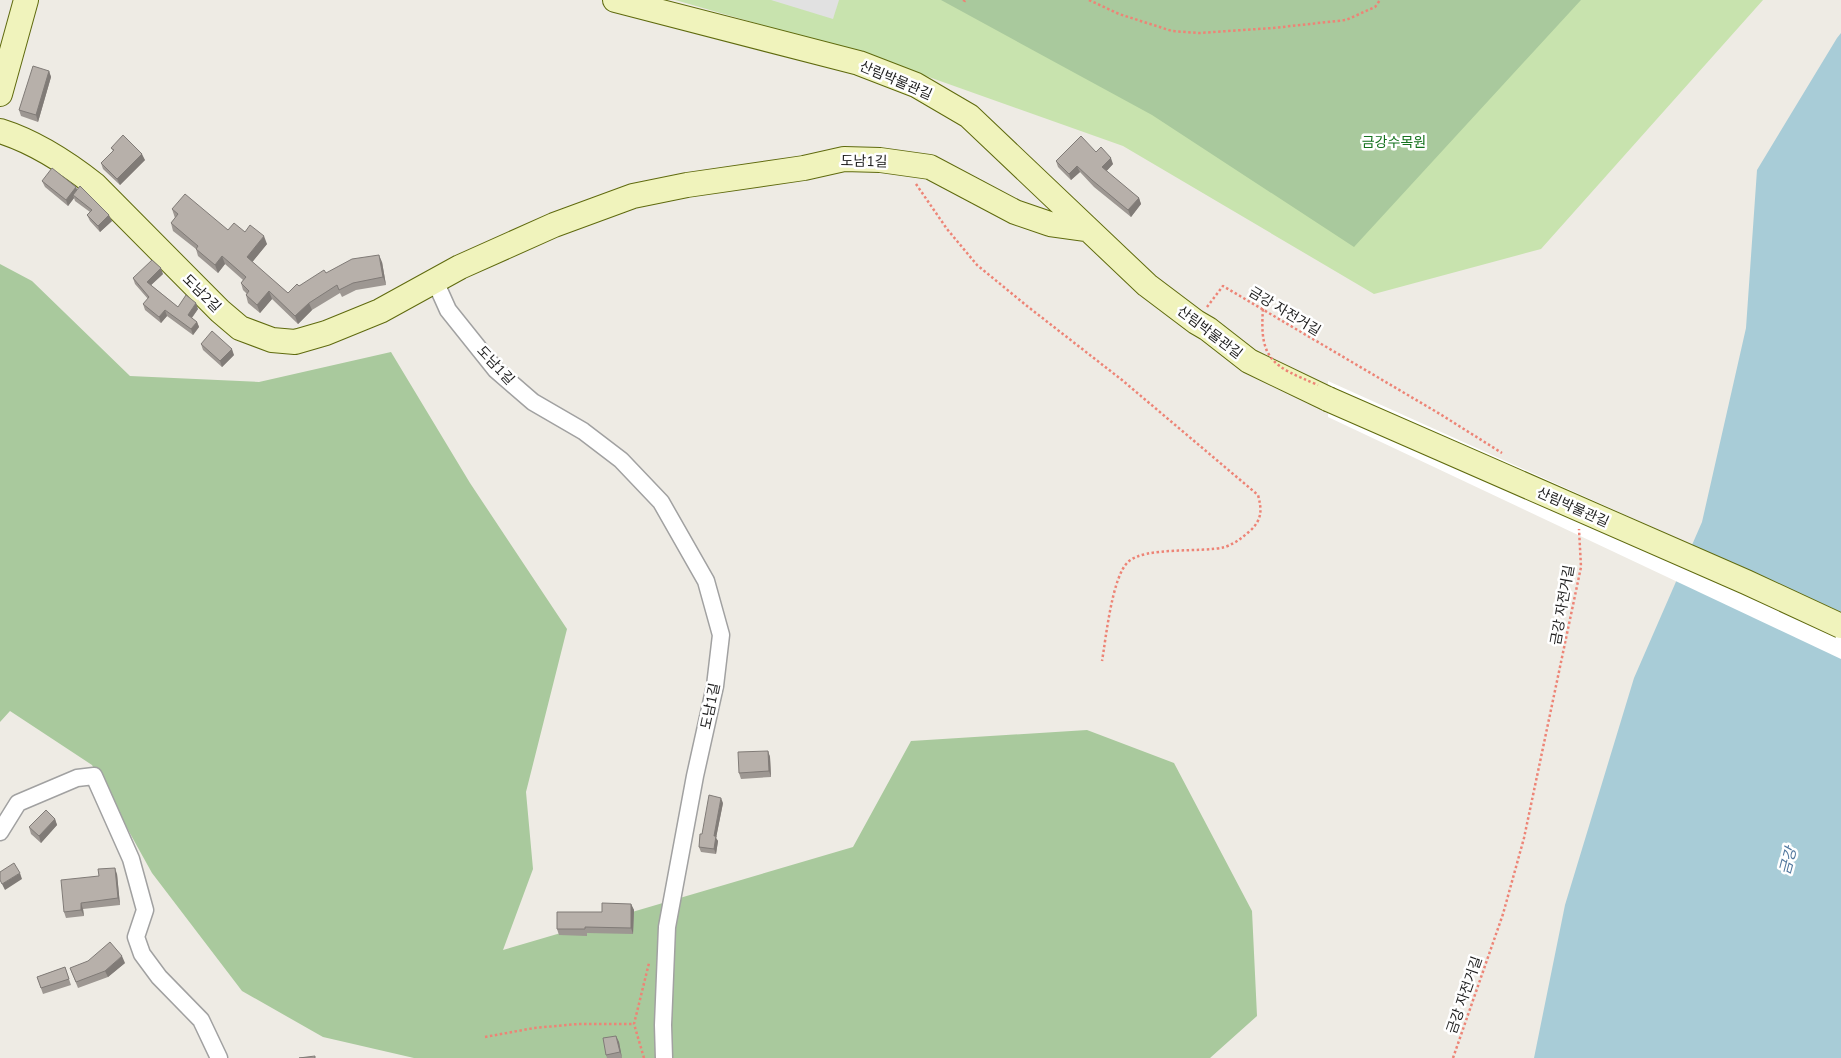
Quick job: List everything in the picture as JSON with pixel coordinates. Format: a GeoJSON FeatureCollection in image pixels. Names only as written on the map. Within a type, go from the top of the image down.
{"type":"FeatureCollection","features":[{"type":"Feature","properties":{"kind":"main road"},"geometry":{"type":"LineString","coordinates":[[0,94],[26,0]]}},
{"type":"Feature","properties":{"kind":"main road","name":"산림박물관길"},"geometry":{"type":"LineString","coordinates":[[615,0],[859,63],[916,85],[969,116],[1147,285],[1249,361],[1328,399],[1746,582],[1841,626]]}},
{"type":"Feature","properties":{"kind":"main road","name":"도남2길"},"geometry":{"type":"LineString","coordinates":[[0,132],[37,146],[72,167],[95,185],[220,311],[240,328],[272,340],[295,342],[326,333],[380,311],[435,281]]}},
{"type":"Feature","properties":{"kind":"main road","name":"도남1길"},"geometry":{"type":"LineString","coordinates":[[435,281],[460,267],[554,225],[632,196],[687,185],[804,168],[844,159],[880,160],[930,167],[1015,212],[1050,224],[1086,229]]}},
{"type":"Feature","properties":{"kind":"street","name":"도남1길"},"geometry":{"type":"LineString","coordinates":[[435,281],[448,310],[496,370],[533,402],[584,431],[621,460],[661,502],[706,581],[721,635],[715,686],[694,776],[667,927],[663,1024],[664,1058]]}},
{"type":"Feature","properties":{"kind":"street"},"geometry":{"type":"LineString","coordinates":[[0,832],[18,803],[77,778],[94,776],[131,859],[138,884],[145,910],[136,937],[142,954],[159,977],[201,1020],[219,1058]]}},
{"type":"Feature","properties":{"kind":"path"},"geometry":{"type":"LineString","coordinates":[[1089,0],[1120,14],[1172,31],[1199,33],[1273,28],[1346,20],[1375,7],[1380,0]]}},
{"type":"Feature","properties":{"kind":"path"},"geometry":{"type":"LineString","coordinates":[[904,163],[946,230],[977,265],[1122,380],[1258,495],[1262,509],[1256,525],[1240,540],[1225,547],[1144,555],[1128,561],[1118,576],[1102,661]]}},
{"type":"Feature","properties":{"kind":"path","name":"금강 자전거길"},"geometry":{"type":"LineString","coordinates":[[1205,309],[1223,286],[1440,414],[1503,454]]}},
{"type":"Feature","properties":{"kind":"path","name":"금강 자전거길"},"geometry":{"type":"LineString","coordinates":[[1453,1058],[1503,914],[1524,838],[1581,567],[1579,529],[1576,520]]}},
{"type":"Feature","properties":{"kind":"path"},"geometry":{"type":"LineString","coordinates":[[644,1058],[634,1024],[652,956]]}},
{"type":"Feature","properties":{"kind":"path"},"geometry":{"type":"LineString","coordinates":[[485,1037],[534,1028],[578,1024],[634,1024]]}},
{"type":"Feature","properties":{"kind":"green space","name":"금강수목원"},"geometry":{"type":"Polygon","coordinates":[[[675,0],[1763,0],[1541,249],[1374,294],[1123,146],[867,55],[675,0]]]}},
{"type":"Feature","properties":{"kind":"green space"},"geometry":{"type":"Polygon","coordinates":[[[941,0],[1581,0],[1354,247],[1152,115],[941,0]]]}},
{"type":"Feature","properties":{"kind":"green space"},"geometry":{"type":"Polygon","coordinates":[[[0,264],[32,281],[130,376],[259,382],[391,352],[470,483],[567,629],[526,792],[533,869],[503,950],[853,847],[911,741],[1087,730],[1174,763],[1252,911],[1257,1016],[1210,1058],[414,1058],[323,1037],[242,991],[152,873],[92,765],[10,711],[0,722],[0,264]]]}},
{"type":"Feature","properties":{"kind":"shaded area"},"geometry":{"type":"Polygon","coordinates":[[[771,0],[839,0],[833,19],[771,0]]]}},
{"type":"Feature","properties":{"kind":"water","name":"금강"},"geometry":{"type":"Polygon","coordinates":[[[1841,33],[1841,1058],[1534,1058],[1565,905],[1634,678],[1702,522],[1746,328],[1757,170],[1841,33]]]}},
{"type":"Feature","properties":{"kind":"pier"},"geometry":{"type":"Polygon","coordinates":[[[1328,381],[1841,612],[1841,659],[1328,417],[1328,381]]]}},
{"type":"Feature","properties":{"kind":"building"},"geometry":{"type":"Polygon","coordinates":[[[33,66],[49,71],[36,115],[19,110],[33,66]]]}},
{"type":"Feature","properties":{"kind":"building"},"geometry":{"type":"Polygon","coordinates":[[[123,135],[142,154],[117,179],[101,163],[114,150],[111,148],[123,135]]]}},
{"type":"Feature","properties":{"kind":"building"},"geometry":{"type":"Polygon","coordinates":[[[1081,136],[1096,152],[1101,147],[1111,158],[1102,167],[1139,198],[1128,210],[1077,166],[1069,174],[1056,161],[1081,136]]]}},
{"type":"Feature","properties":{"kind":"building"},"geometry":{"type":"Polygon","coordinates":[[[52,168],[76,187],[66,200],[42,181],[52,168]]]}},
{"type":"Feature","properties":{"kind":"building"},"geometry":{"type":"Polygon","coordinates":[[[80,186],[109,215],[98,226],[87,215],[92,210],[73,195],[80,186]]]}},
{"type":"Feature","properties":{"kind":"building"},"geometry":{"type":"Polygon","coordinates":[[[185,194],[228,230],[234,223],[245,232],[250,225],[264,236],[247,257],[288,293],[297,284],[299,286],[324,270],[326,273],[352,259],[379,255],[383,277],[353,283],[339,290],[337,285],[309,303],[295,316],[269,291],[257,305],[246,295],[249,291],[241,283],[246,277],[222,256],[215,265],[196,249],[198,246],[171,223],[178,214],[172,209],[185,194]]]}},
{"type":"Feature","properties":{"kind":"building"},"geometry":{"type":"Polygon","coordinates":[[[152,260],[161,268],[147,282],[178,307],[186,295],[196,303],[188,315],[197,322],[191,329],[165,310],[159,317],[143,304],[149,297],[133,278],[152,260]]]}},
{"type":"Feature","properties":{"kind":"building"},"geometry":{"type":"Polygon","coordinates":[[[212,331],[232,349],[220,361],[201,344],[212,331]]]}},
{"type":"Feature","properties":{"kind":"building"},"geometry":{"type":"Polygon","coordinates":[[[768,751],[769,771],[739,773],[738,752],[768,751]]]}},
{"type":"Feature","properties":{"kind":"building"},"geometry":{"type":"Polygon","coordinates":[[[709,795],[721,798],[714,836],[716,836],[714,849],[699,847],[709,795]]]}},
{"type":"Feature","properties":{"kind":"building"},"geometry":{"type":"Polygon","coordinates":[[[46,810],[55,819],[39,836],[29,827],[46,810]]]}},
{"type":"Feature","properties":{"kind":"building"},"geometry":{"type":"Polygon","coordinates":[[[14,863],[20,873],[2,884],[0,872],[14,863]]]}},
{"type":"Feature","properties":{"kind":"building"},"geometry":{"type":"Polygon","coordinates":[[[115,868],[118,898],[81,903],[81,910],[64,912],[61,880],[99,876],[98,869],[115,868]]]}},
{"type":"Feature","properties":{"kind":"building"},"geometry":{"type":"Polygon","coordinates":[[[602,903],[631,904],[631,928],[585,927],[585,929],[557,929],[557,912],[602,912],[602,903]]]}},
{"type":"Feature","properties":{"kind":"building"},"geometry":{"type":"Polygon","coordinates":[[[110,942],[122,956],[105,971],[76,982],[70,968],[88,961],[110,942]]]}},
{"type":"Feature","properties":{"kind":"building"},"geometry":{"type":"Polygon","coordinates":[[[65,967],[69,979],[41,988],[37,977],[65,967]]]}},
{"type":"Feature","properties":{"kind":"building"},"geometry":{"type":"Polygon","coordinates":[[[616,1036],[620,1052],[606,1055],[603,1038],[616,1036]]]}},
{"type":"Feature","properties":{"kind":"building"},"geometry":{"type":"Polygon","coordinates":[[[315,1056],[315,1058],[299,1058],[315,1056]]]}}]}
